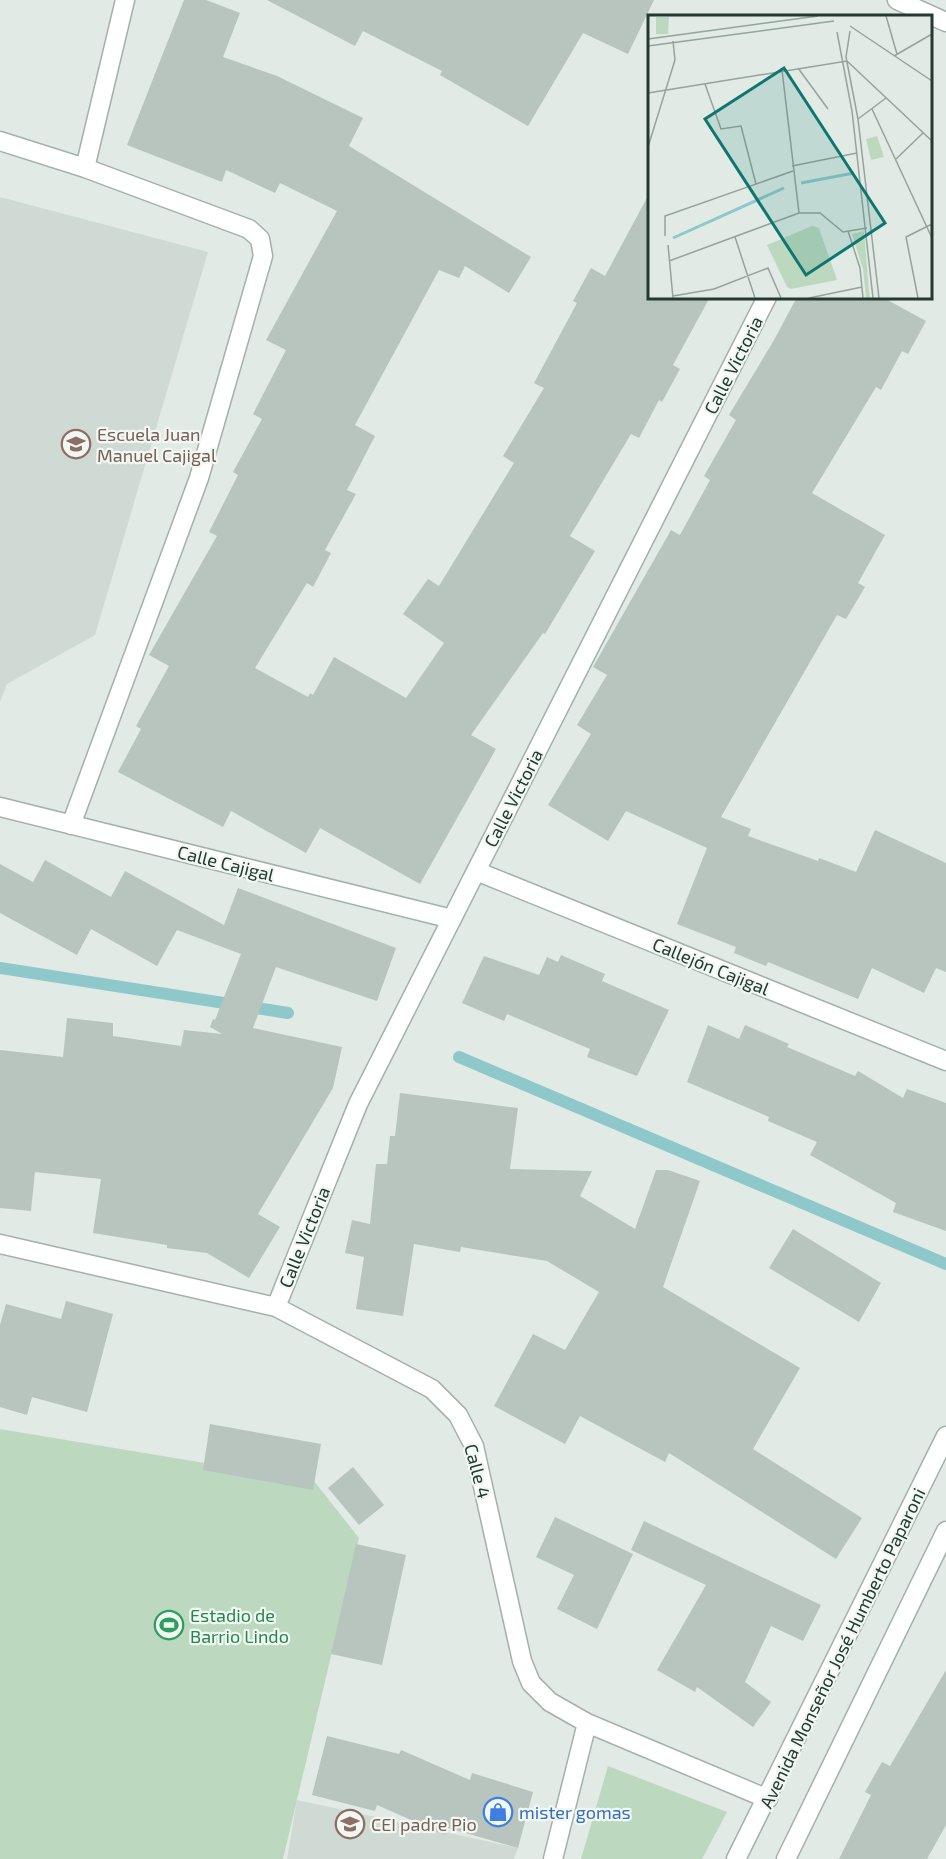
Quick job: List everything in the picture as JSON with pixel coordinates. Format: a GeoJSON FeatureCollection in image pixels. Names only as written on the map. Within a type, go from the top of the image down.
{"type":"FeatureCollection","features":[{"type":"Feature","properties":{"kind":"street"},"geometry":{"type":"LineString","coordinates":[[86,168],[125,0]]}},
{"type":"Feature","properties":{"kind":"street"},"geometry":{"type":"LineString","coordinates":[[907,8],[926,15]]}},
{"type":"Feature","properties":{"kind":"street"},"geometry":{"type":"LineString","coordinates":[[931,17],[946,22]]}},
{"type":"Feature","properties":{"kind":"street"},"geometry":{"type":"LineString","coordinates":[[0,141],[86,168],[249,229],[260,239],[263,256],[199,478],[71,825]]}},
{"type":"Feature","properties":{"kind":"street","name":"Calle Victoria"},"geometry":{"type":"LineString","coordinates":[[276,1307],[358,1104],[766,298]]}},
{"type":"Feature","properties":{"kind":"street","name":"Calle Cajigal"},"geometry":{"type":"LineString","coordinates":[[0,807],[452,919]]}},
{"type":"Feature","properties":{"kind":"street","name":"Callejón Cajigal"},"geometry":{"type":"LineString","coordinates":[[476,872],[946,1060]]}},
{"type":"Feature","properties":{"kind":"street","name":"Calle 4"},"geometry":{"type":"LineString","coordinates":[[0,1244],[276,1307],[432,1389],[458,1415],[474,1446],[522,1661],[531,1683],[549,1702],[587,1723],[768,1798]]}},
{"type":"Feature","properties":{"kind":"street","name":"Avenida Monseñor José Humberto Paparoni"},"geometry":{"type":"LineString","coordinates":[[736,1859],[946,1436]]}},
{"type":"Feature","properties":{"kind":"street"},"geometry":{"type":"LineString","coordinates":[[786,1859],[946,1531]]}},
{"type":"Feature","properties":{"kind":"street"},"geometry":{"type":"LineString","coordinates":[[553,1859],[587,1723]]}},
{"type":"Feature","properties":{"kind":"shaded area","name":"Escuela Juan Manuel Cajigal"},"geometry":{"type":"Polygon","coordinates":[[[0,197],[208,252],[95,635],[7,684],[0,702],[0,197]]]}},
{"type":"Feature","properties":{"kind":"shaded area","name":"CEI padre Pio"},"geometry":{"type":"Polygon","coordinates":[[[297,1800],[518,1848],[514,1859],[287,1859],[297,1800]]]}},
{"type":"Feature","properties":{"kind":"green space","name":"Estadio de Barrio Lindo"},"geometry":{"type":"Polygon","coordinates":[[[0,1429],[314,1481],[359,1538],[283,1859],[0,1859],[0,1429]]]}},
{"type":"Feature","properties":{"kind":"green space"},"geometry":{"type":"Polygon","coordinates":[[[608,1766],[727,1812],[702,1859],[581,1859],[608,1766]]]}},
{"type":"Feature","properties":{"kind":"building"},"geometry":{"type":"Polygon","coordinates":[[[184,0],[206,0],[240,13],[223,57],[277,76],[363,118],[349,146],[531,257],[509,293],[465,266],[459,278],[439,270],[355,425],[375,436],[347,490],[356,494],[325,550],[331,553],[313,587],[307,583],[255,668],[308,697],[310,693],[313,695],[334,657],[406,698],[444,643],[403,614],[428,579],[439,586],[514,463],[503,456],[544,388],[534,383],[577,303],[573,301],[591,268],[605,276],[648,196],[648,298],[709,298],[673,365],[680,369],[662,402],[659,400],[639,438],[631,434],[570,536],[595,551],[545,634],[543,633],[471,735],[496,749],[420,884],[320,828],[306,853],[231,811],[223,827],[118,772],[141,729],[136,726],[169,666],[149,655],[217,536],[209,532],[238,475],[233,472],[262,419],[253,414],[286,350],[266,340],[337,211],[280,183],[275,193],[226,170],[222,182],[127,145],[184,0]]]}},
{"type":"Feature","properties":{"kind":"building"},"geometry":{"type":"Polygon","coordinates":[[[267,0],[654,0],[628,54],[583,33],[528,126],[440,75],[442,71],[363,31],[355,46],[267,0]]]}},
{"type":"Feature","properties":{"kind":"building"},"geometry":{"type":"Polygon","coordinates":[[[796,298],[884,298],[926,321],[908,354],[902,351],[881,390],[876,387],[812,493],[885,535],[858,583],[865,587],[846,619],[837,615],[721,817],[751,829],[748,836],[856,872],[875,830],[946,863],[946,972],[936,968],[924,993],[872,968],[858,999],[768,962],[766,966],[734,953],[736,947],[677,924],[707,848],[626,811],[608,841],[548,805],[591,734],[577,725],[607,675],[593,667],[671,530],[680,535],[710,480],[704,476],[736,420],[729,415],[796,298]]]}},
{"type":"Feature","properties":{"kind":"building"},"geometry":{"type":"Polygon","coordinates":[[[45,860],[111,897],[125,871],[224,925],[238,888],[396,948],[377,1001],[276,967],[253,1028],[342,1047],[333,1088],[258,1214],[280,1227],[249,1278],[207,1253],[167,1248],[167,1245],[93,1233],[101,1179],[35,1172],[31,1211],[0,1208],[0,1050],[63,1057],[67,1018],[113,1023],[113,1036],[181,1046],[184,1030],[222,1034],[210,1027],[213,1019],[215,1020],[241,954],[177,930],[157,966],[91,929],[77,955],[0,913],[0,864],[33,882],[45,860]]]}},
{"type":"Feature","properties":{"kind":"building"},"geometry":{"type":"Polygon","coordinates":[[[561,955],[605,974],[602,981],[669,1010],[637,1076],[587,1057],[590,1049],[507,1014],[504,1021],[462,1003],[484,956],[539,975],[547,957],[558,962],[561,955]]]}},
{"type":"Feature","properties":{"kind":"building"},"geometry":{"type":"Polygon","coordinates":[[[708,1025],[739,1039],[745,1025],[789,1044],[787,1047],[855,1076],[858,1071],[903,1098],[907,1089],[946,1103],[946,1231],[893,1212],[896,1203],[810,1155],[817,1142],[768,1121],[769,1117],[687,1082],[708,1025]]]}},
{"type":"Feature","properties":{"kind":"building"},"geometry":{"type":"Polygon","coordinates":[[[400,1093],[518,1108],[510,1169],[592,1171],[580,1196],[635,1229],[656,1170],[668,1170],[700,1181],[663,1287],[800,1368],[753,1449],[862,1518],[836,1559],[669,1453],[665,1462],[580,1416],[565,1444],[494,1406],[533,1334],[565,1350],[599,1292],[547,1261],[461,1247],[460,1252],[414,1244],[403,1316],[356,1309],[364,1257],[345,1253],[352,1220],[370,1224],[376,1164],[387,1164],[390,1136],[395,1136],[400,1093]]]}},
{"type":"Feature","properties":{"kind":"building"},"geometry":{"type":"Polygon","coordinates":[[[793,1229],[881,1283],[859,1322],[769,1268],[793,1229]]]}},
{"type":"Feature","properties":{"kind":"building"},"geometry":{"type":"Polygon","coordinates":[[[66,1301],[113,1314],[87,1412],[32,1397],[27,1415],[0,1407],[0,1325],[6,1304],[61,1319],[66,1301]]]}},
{"type":"Feature","properties":{"kind":"building"},"geometry":{"type":"Polygon","coordinates":[[[210,1424],[321,1444],[313,1490],[203,1470],[210,1424]]]}},
{"type":"Feature","properties":{"kind":"building"},"geometry":{"type":"Polygon","coordinates":[[[353,1467],[384,1505],[359,1525],[328,1488],[353,1467]]]}},
{"type":"Feature","properties":{"kind":"building"},"geometry":{"type":"Polygon","coordinates":[[[555,1517],[633,1554],[597,1629],[557,1609],[574,1575],[536,1557],[555,1517]]]}},
{"type":"Feature","properties":{"kind":"building"},"geometry":{"type":"Polygon","coordinates":[[[644,1521],[821,1605],[803,1641],[771,1626],[745,1682],[771,1702],[753,1727],[697,1687],[695,1692],[657,1670],[706,1585],[631,1550],[644,1521]]]}},
{"type":"Feature","properties":{"kind":"building"},"geometry":{"type":"Polygon","coordinates":[[[356,1544],[406,1555],[382,1665],[331,1654],[356,1544]]]}},
{"type":"Feature","properties":{"kind":"building"},"geometry":{"type":"Polygon","coordinates":[[[946,1670],[946,1825],[927,1859],[839,1859],[871,1795],[865,1792],[882,1762],[890,1766],[946,1670]]]}},
{"type":"Feature","properties":{"kind":"building"},"geometry":{"type":"Polygon","coordinates":[[[327,1736],[399,1754],[401,1750],[470,1780],[472,1773],[533,1792],[518,1848],[448,1828],[445,1835],[377,1805],[375,1811],[312,1795],[327,1736]]]}},
{"type":"Feature","properties":{"kind":"waterway"},"geometry":{"type":"LineString","coordinates":[[0,968],[288,1013]]}},
{"type":"Feature","properties":{"kind":"waterway"},"geometry":{"type":"LineString","coordinates":[[459,1057],[946,1264]]}},
{"type":"Feature","properties":{"kind":"place","name":"Escuela Juan Manuel Cajigal"},"geometry":{"type":"Point","coordinates":[76,444]}},
{"type":"Feature","properties":{"kind":"place","name":"Estadio de Barrio Lindo"},"geometry":{"type":"Point","coordinates":[169,1625]}},
{"type":"Feature","properties":{"kind":"place","name":"mister gomas"},"geometry":{"type":"Point","coordinates":[498,1812]}},
{"type":"Feature","properties":{"kind":"place","name":"CEI padre Pio"},"geometry":{"type":"Point","coordinates":[350,1824]}}]}
